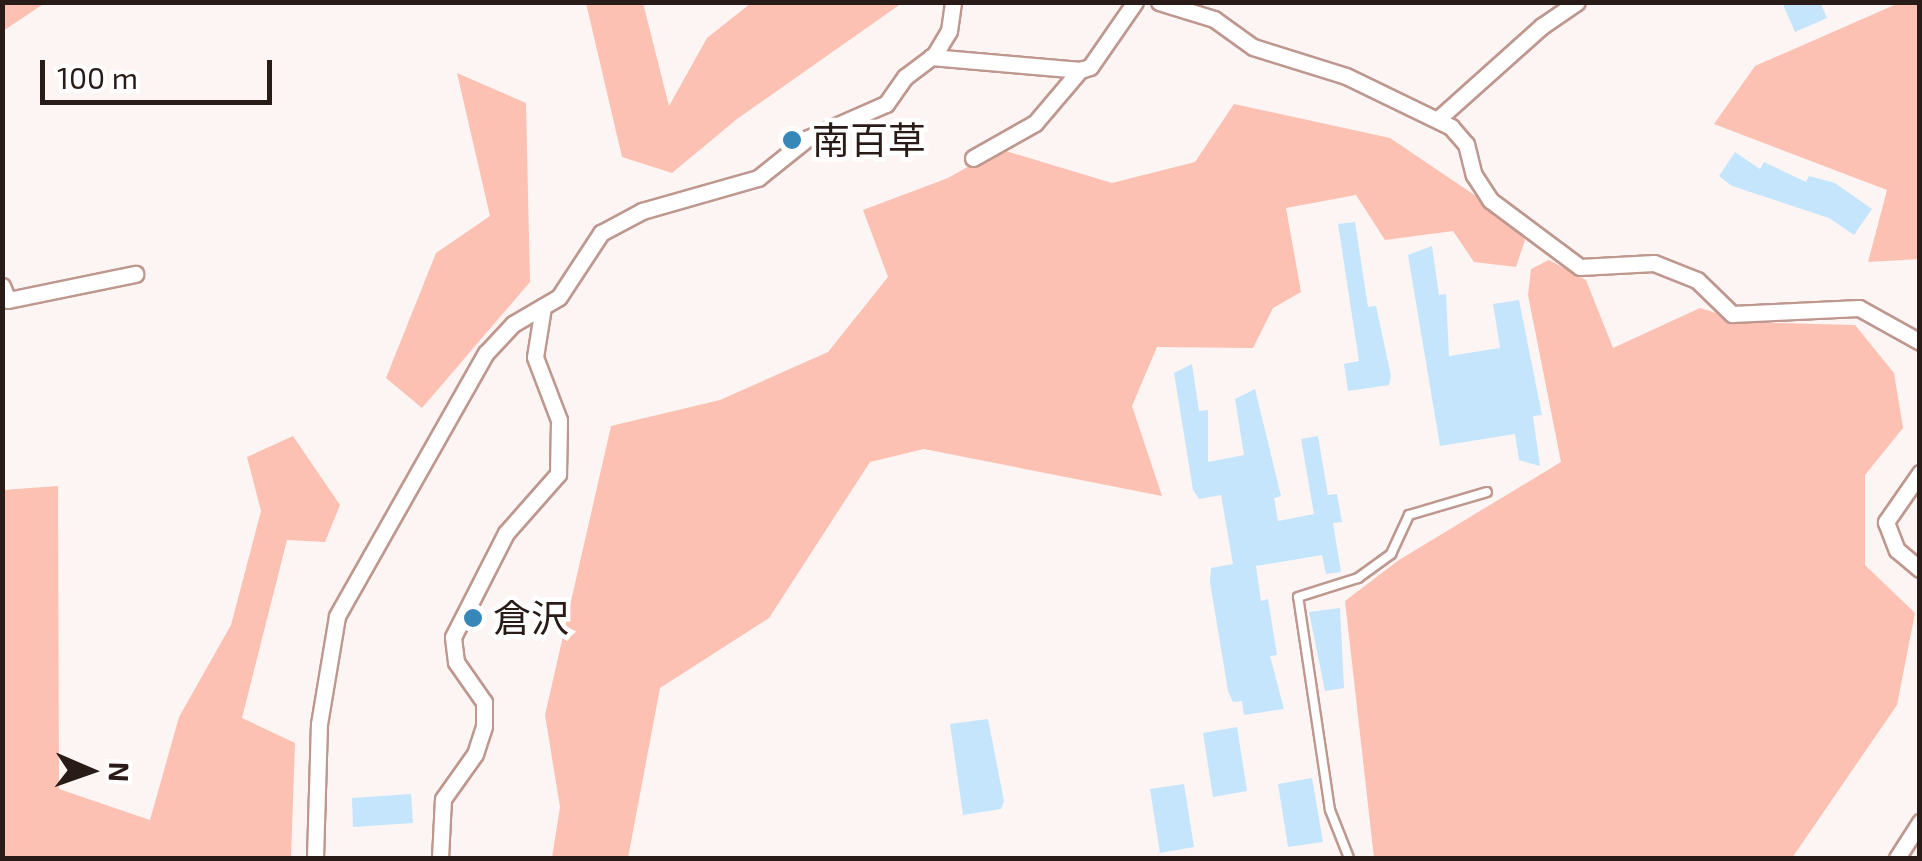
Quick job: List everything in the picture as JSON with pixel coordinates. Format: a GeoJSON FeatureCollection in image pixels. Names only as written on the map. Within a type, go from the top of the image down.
{"type":"FeatureCollection","features":[{"type":"Feature","properties":{"kind":"street"},"geometry":{"type":"LineString","coordinates":[[316,858],[319,724],[338,616],[486,353],[513,324],[559,297],[600,232],[642,211],[758,178],[808,138],[886,104],[905,77],[931,57],[949,31],[954,2]]}},
{"type":"Feature","properties":{"kind":"street"},"geometry":{"type":"LineString","coordinates":[[931,57],[1090,68],[1135,2]]}},
{"type":"Feature","properties":{"kind":"street"},"geometry":{"type":"LineString","coordinates":[[1159,2],[1214,20],[1253,47],[1346,76],[1438,120],[1466,144],[1474,175],[1490,200],[1580,267],[1654,263],[1698,280],[1732,314],[1859,308],[1920,342]]}},
{"type":"Feature","properties":{"kind":"street"},"geometry":{"type":"LineString","coordinates":[[1438,120],[1561,8],[1577,2]]}},
{"type":"Feature","properties":{"kind":"street"},"geometry":{"type":"LineString","coordinates":[[973,158],[1035,123],[1080,70]]}},
{"type":"Feature","properties":{"kind":"street"},"geometry":{"type":"LineString","coordinates":[[2,286],[8,300],[135,274]]}},
{"type":"Feature","properties":{"kind":"street"},"geometry":{"type":"LineString","coordinates":[[440,858],[442,798],[475,754],[484,726],[484,702],[456,662],[453,637],[506,534],[558,474],[559,420],[535,357],[543,307]]}},
{"type":"Feature","properties":{"kind":"street"},"geometry":{"type":"LineString","coordinates":[[1920,473],[1886,522],[1897,550],[1920,569]]}},
{"type":"Feature","properties":{"kind":"street"},"geometry":{"type":"LineString","coordinates":[[1897,858],[1920,822]]}},
{"type":"Feature","properties":{"kind":"lane"},"geometry":{"type":"LineString","coordinates":[[1349,858],[1330,810],[1298,597],[1369,570],[1391,554],[1409,515],[1487,492]]}},
{"type":"Feature","properties":{"kind":"shaded area"},"geometry":{"type":"Polygon","coordinates":[[[3,2],[45,2],[45,3],[3,31],[3,2]]]}},
{"type":"Feature","properties":{"kind":"shaded area"},"geometry":{"type":"Polygon","coordinates":[[[586,3],[643,3],[669,106],[707,38],[751,3],[902,3],[737,119],[672,173],[622,157],[586,3]]]}},
{"type":"Feature","properties":{"kind":"shaded area"},"geometry":{"type":"Polygon","coordinates":[[[1899,3],[1919,3],[1919,259],[1868,262],[1887,190],[1714,124],[1755,66],[1899,3]]]}},
{"type":"Feature","properties":{"kind":"shaded area"},"geometry":{"type":"Polygon","coordinates":[[[457,73],[526,103],[530,282],[422,408],[386,378],[436,253],[490,216],[457,73]]]}},
{"type":"Feature","properties":{"kind":"shaded area"},"geometry":{"type":"Polygon","coordinates":[[[1234,104],[1390,138],[1504,215],[1525,240],[1516,267],[1474,262],[1453,231],[1385,240],[1356,195],[1286,208],[1301,292],[1273,308],[1253,348],[1157,347],[1132,406],[1162,496],[924,449],[870,462],[769,618],[660,688],[628,858],[552,858],[560,807],[545,715],[611,426],[720,400],[828,352],[888,277],[863,210],[948,178],[999,149],[1112,183],[1195,162],[1234,104]]]}},
{"type":"Feature","properties":{"kind":"shaded area"},"geometry":{"type":"Polygon","coordinates":[[[1549,260],[1586,280],[1613,348],[1700,308],[1745,322],[1855,325],[1894,373],[1903,428],[1865,475],[1865,565],[1915,613],[1897,705],[1792,858],[1374,858],[1345,601],[1399,560],[1561,462],[1528,295],[1531,269],[1549,260]]]}},
{"type":"Feature","properties":{"kind":"shaded area"},"geometry":{"type":"Polygon","coordinates":[[[293,436],[340,505],[325,542],[287,540],[242,718],[295,743],[291,858],[8,858],[2,853],[3,490],[58,486],[59,789],[150,820],[179,717],[231,625],[261,511],[247,457],[293,436]]]}},
{"type":"Feature","properties":{"kind":"building"},"geometry":{"type":"Polygon","coordinates":[[[1782,2],[1820,2],[1827,18],[1795,32],[1782,2]]]}},
{"type":"Feature","properties":{"kind":"building"},"geometry":{"type":"Polygon","coordinates":[[[1735,152],[1760,169],[1764,162],[1806,182],[1809,176],[1835,183],[1872,209],[1854,235],[1829,218],[1732,186],[1719,176],[1735,152]]]}},
{"type":"Feature","properties":{"kind":"building"},"geometry":{"type":"Polygon","coordinates":[[[1355,222],[1368,307],[1376,306],[1391,376],[1389,385],[1348,391],[1344,364],[1359,361],[1338,224],[1355,222]]]}},
{"type":"Feature","properties":{"kind":"building"},"geometry":{"type":"Polygon","coordinates":[[[1432,246],[1439,295],[1446,294],[1449,356],[1500,348],[1493,304],[1519,300],[1542,415],[1533,416],[1540,466],[1519,460],[1515,434],[1440,446],[1408,255],[1432,246]]]}},
{"type":"Feature","properties":{"kind":"building"},"geometry":{"type":"Polygon","coordinates":[[[1192,364],[1199,411],[1208,410],[1208,462],[1244,455],[1235,399],[1255,389],[1281,496],[1274,498],[1278,521],[1314,514],[1301,439],[1318,436],[1328,495],[1337,494],[1342,522],[1333,523],[1341,572],[1326,574],[1322,555],[1256,566],[1261,601],[1268,599],[1277,655],[1270,656],[1284,709],[1244,715],[1242,701],[1233,702],[1228,691],[1210,582],[1211,568],[1233,564],[1221,495],[1199,499],[1193,490],[1174,373],[1192,364]]]}},
{"type":"Feature","properties":{"kind":"building"},"geometry":{"type":"Polygon","coordinates":[[[1340,608],[1344,688],[1325,691],[1309,612],[1340,608]]]}},
{"type":"Feature","properties":{"kind":"building"},"geometry":{"type":"Polygon","coordinates":[[[988,719],[1004,801],[1001,809],[963,815],[950,724],[988,719]]]}},
{"type":"Feature","properties":{"kind":"building"},"geometry":{"type":"Polygon","coordinates":[[[1237,727],[1247,791],[1213,797],[1203,733],[1237,727]]]}},
{"type":"Feature","properties":{"kind":"building"},"geometry":{"type":"Polygon","coordinates":[[[1312,778],[1323,842],[1288,847],[1278,784],[1312,778]]]}},
{"type":"Feature","properties":{"kind":"building"},"geometry":{"type":"Polygon","coordinates":[[[1184,784],[1194,847],[1160,853],[1150,789],[1184,784]]]}},
{"type":"Feature","properties":{"kind":"building"},"geometry":{"type":"Polygon","coordinates":[[[411,794],[413,823],[353,827],[352,798],[411,794]]]}},
{"type":"Feature","properties":{"kind":"place","name":"南百草"},"geometry":{"type":"Point","coordinates":[792,140]}},
{"type":"Feature","properties":{"kind":"place","name":"倉沢"},"geometry":{"type":"Point","coordinates":[473,618]}}]}
